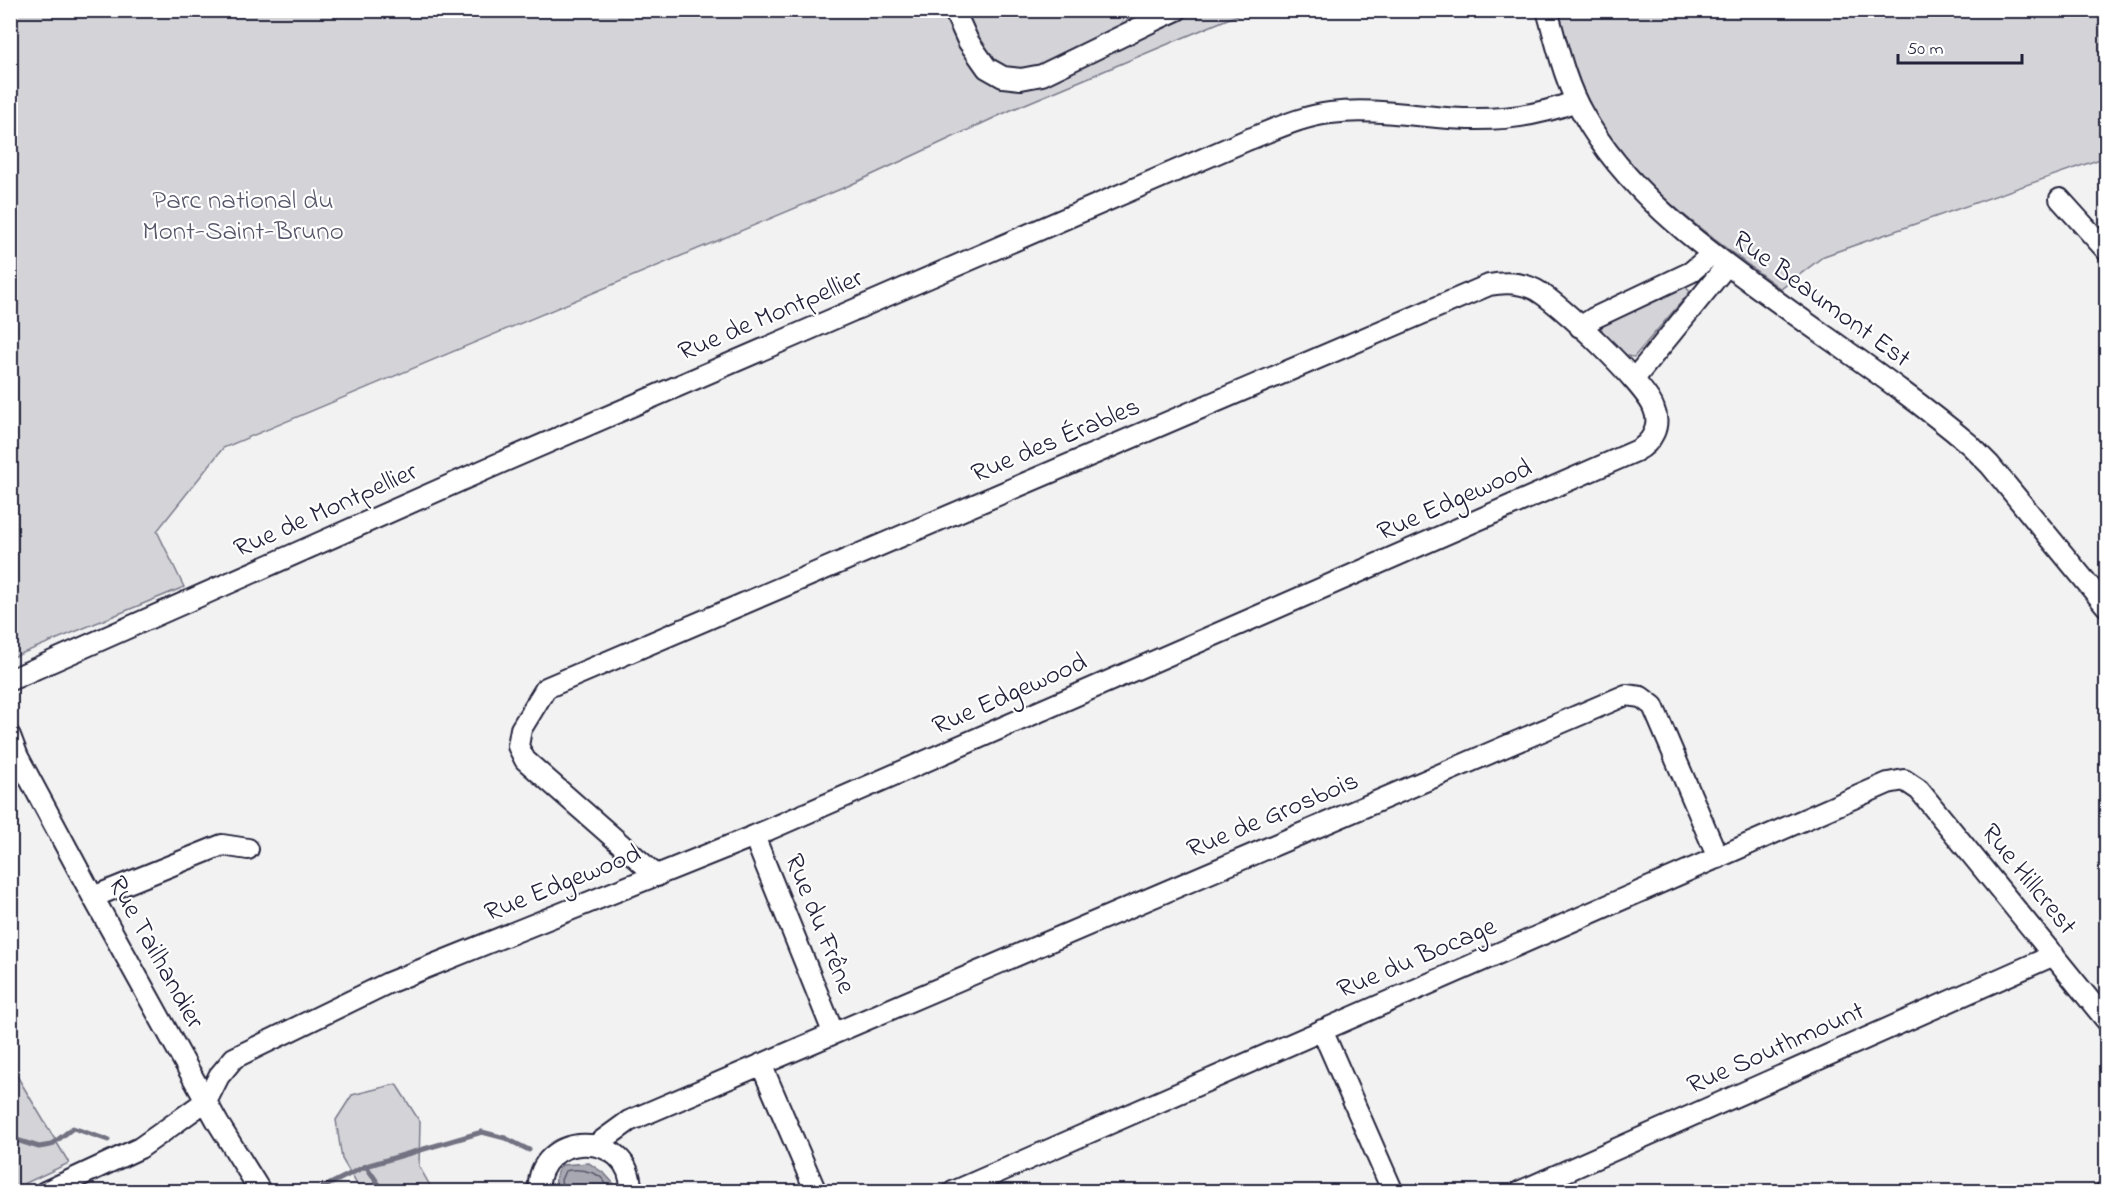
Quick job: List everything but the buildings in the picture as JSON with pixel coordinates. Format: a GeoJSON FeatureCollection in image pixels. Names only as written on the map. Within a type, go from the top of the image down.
{"type":"FeatureCollection","features":[{"type":"Feature","properties":{"kind":"street"},"geometry":{"type":"LineString","coordinates":[[954,10],[968,41],[987,68],[1003,77],[1021,79],[1042,75],[1177,10]]}},
{"type":"Feature","properties":{"kind":"street","name":"Rue Beaumont Est"},"geometry":{"type":"LineString","coordinates":[[1547,10],[1576,100],[1589,124],[1623,171],[1670,218],[1720,260],[1969,444],[1990,465],[2106,606]]}},
{"type":"Feature","properties":{"kind":"street","name":"Rue de Montpellier"},"geometry":{"type":"LineString","coordinates":[[10,681],[522,453],[1284,126],[1328,113],[1368,111],[1467,119],[1506,118],[1541,113],[1576,100]]}},
{"type":"Feature","properties":{"kind":"street"},"geometry":{"type":"LineString","coordinates":[[2060,198],[2106,250]]}},
{"type":"Feature","properties":{"kind":"street"},"geometry":{"type":"LineString","coordinates":[[1580,327],[1594,318],[1720,260]]}},
{"type":"Feature","properties":{"kind":"street"},"geometry":{"type":"LineString","coordinates":[[1634,380],[1720,260]]}},
{"type":"Feature","properties":{"kind":"street","name":"Rue des Érables"},"geometry":{"type":"LineString","coordinates":[[657,876],[525,760],[518,746],[521,729],[546,688],[1482,288],[1505,283],[1528,287],[1543,294],[1634,380]]}},
{"type":"Feature","properties":{"kind":"street","name":"Rue Edgewood"},"geometry":{"type":"LineString","coordinates":[[207,1100],[219,1076],[234,1058],[388,983],[754,836],[1636,452],[1652,437],[1656,421],[1653,405],[1634,380]]}},
{"type":"Feature","properties":{"kind":"street","name":"Rue de Grosbois"},"geometry":{"type":"LineString","coordinates":[[596,1145],[629,1121],[1626,695],[1641,697],[1653,706],[1719,858]]}},
{"type":"Feature","properties":{"kind":"street","name":"Rue Tailhandier"},"geometry":{"type":"LineString","coordinates":[[10,736],[14,759],[207,1100],[218,1124],[261,1191]]}},
{"type":"Feature","properties":{"kind":"street","name":"Rue du Bocage"},"geometry":{"type":"LineString","coordinates":[[953,1191],[1888,783],[1904,780]]}},
{"type":"Feature","properties":{"kind":"street","name":"Rue Hillcrest"},"geometry":{"type":"LineString","coordinates":[[1904,780],[1919,790],[2106,1020]]}},
{"type":"Feature","properties":{"kind":"street","name":"Rue du Frêne"},"geometry":{"type":"LineString","coordinates":[[754,836],[833,1032]]}},
{"type":"Feature","properties":{"kind":"street"},"geometry":{"type":"LineString","coordinates":[[93,897],[222,845],[248,849]]}},
{"type":"Feature","properties":{"kind":"street","name":"Rue Southmount"},"geometry":{"type":"LineString","coordinates":[[1519,1191],[2054,955]]}},
{"type":"Feature","properties":{"kind":"street"},"geometry":{"type":"LineString","coordinates":[[1322,1030],[1393,1191]]}},
{"type":"Feature","properties":{"kind":"street"},"geometry":{"type":"LineString","coordinates":[[761,1064],[816,1191]]}},
{"type":"Feature","properties":{"kind":"street"},"geometry":{"type":"LineString","coordinates":[[45,1191],[140,1148],[207,1100]]}},
{"type":"Feature","properties":{"kind":"street"},"geometry":{"type":"LineString","coordinates":[[540,1191],[543,1171],[552,1158],[565,1148],[580,1144],[596,1145],[611,1151],[628,1173],[631,1191]]}},
{"type":"Feature","properties":{"kind":"green space","name":"Parc national du Mont-Saint-Bruno"},"geometry":{"type":"Polygon","coordinates":[[[11,11],[1252,11],[1230,18],[1011,110],[848,186],[223,448],[157,531],[184,587],[11,658],[11,11]]]}},
{"type":"Feature","properties":{"kind":"green space"},"geometry":{"type":"Polygon","coordinates":[[[1558,11],[2106,11],[2106,157],[1824,256],[1781,289],[1680,212],[1635,168],[1615,144],[1597,118],[1584,92],[1558,11]]]}},
{"type":"Feature","properties":{"kind":"green space"},"geometry":{"type":"Polygon","coordinates":[[[1686,287],[1690,292],[1634,357],[1620,350],[1602,331],[1601,327],[1606,324],[1686,287]]]}},
{"type":"Feature","properties":{"kind":"green space"},"geometry":{"type":"Polygon","coordinates":[[[11,1066],[69,1163],[10,1190],[11,1066]]]}},
{"type":"Feature","properties":{"kind":"green space"},"geometry":{"type":"Polygon","coordinates":[[[396,1084],[420,1122],[419,1166],[433,1191],[361,1191],[342,1159],[336,1120],[352,1095],[396,1084]]]}},
{"type":"Feature","properties":{"kind":"water"},"geometry":{"type":"Polygon","coordinates":[[[589,1163],[605,1174],[614,1184],[613,1191],[557,1191],[556,1177],[562,1165],[589,1163]]]}},
{"type":"Feature","properties":{"kind":"waterway"},"geometry":{"type":"LineString","coordinates":[[10,1138],[39,1147],[51,1145],[73,1128],[108,1140]]}},
{"type":"Feature","properties":{"kind":"waterway"},"geometry":{"type":"LineString","coordinates":[[366,1166],[482,1132],[505,1138],[529,1150]]}},
{"type":"Feature","properties":{"kind":"waterway"},"geometry":{"type":"LineString","coordinates":[[314,1192],[366,1166],[384,1192]]}}]}
